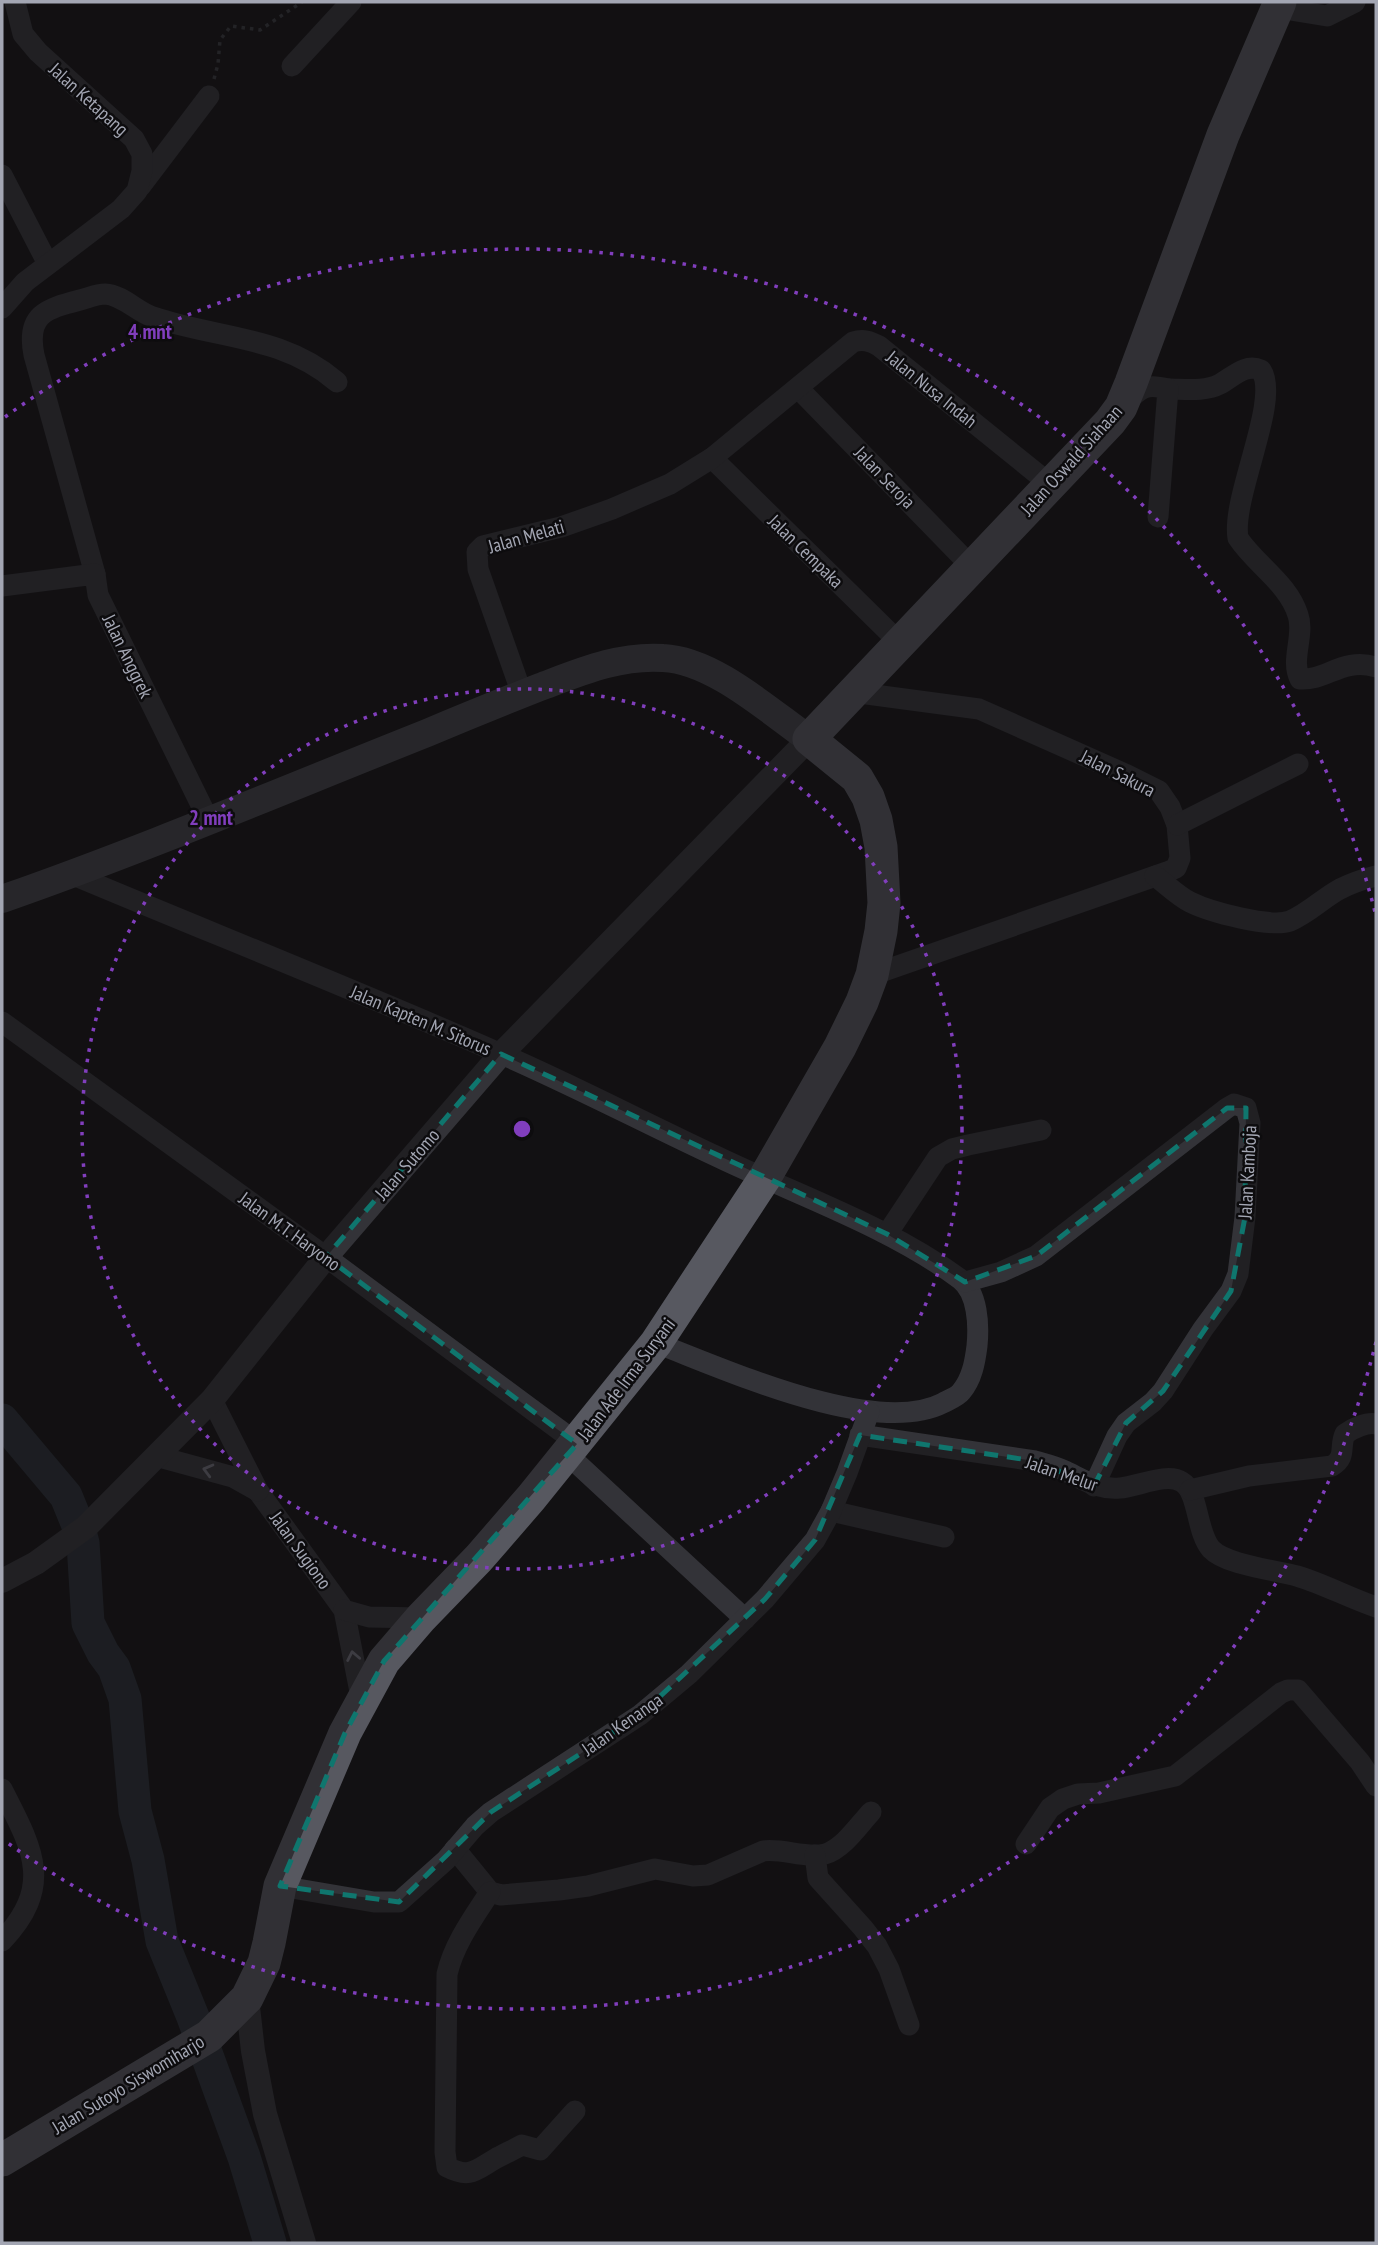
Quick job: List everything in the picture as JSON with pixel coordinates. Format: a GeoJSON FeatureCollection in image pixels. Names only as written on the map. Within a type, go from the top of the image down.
{"type":"FeatureCollection","features":[{"type":"Feature","properties":{"kind":"highway","name":"Jalan Oswald Siahaan"},"geometry":{"type":"LineString","coordinates":[[809,739],[1051,485],[1121,407],[1223,135],[1279,5]]}},
{"type":"Feature","properties":{"kind":"highway","name":"Jalan Ade Irma Suryani"},"geometry":{"type":"LineString","coordinates":[[236,2010],[267,1953],[280,1886],[336,1753],[384,1661],[572,1449],[656,1343],[764,1179],[840,1047],[862,1002],[872,975],[884,904],[881,847],[876,820],[857,778],[809,739]]}},
{"type":"Feature","properties":{"kind":"highway","name":"Jalan Sutoyo Siswomiharjo"},"geometry":{"type":"LineString","coordinates":[[2,2160],[209,2036],[236,2010]]}},
{"type":"Feature","properties":{"kind":"main road"},"geometry":{"type":"LineString","coordinates":[[2,899],[209,821],[522,694],[594,667],[631,658],[665,658],[687,662],[713,672],[809,739]]}},
{"type":"Feature","properties":{"kind":"street","name":"Jalan Ketapang"},"geometry":{"type":"LineString","coordinates":[[15,2],[23,34],[30,43],[134,139],[142,154],[142,171],[137,191]]}},
{"type":"Feature","properties":{"kind":"street"},"geometry":{"type":"LineString","coordinates":[[292,66],[351,2]]}},
{"type":"Feature","properties":{"kind":"street"},"geometry":{"type":"LineString","coordinates":[[1279,5],[1327,16],[1355,2]]}},
{"type":"Feature","properties":{"kind":"street"},"geometry":{"type":"LineString","coordinates":[[2,308],[25,282],[121,209],[209,96]]}},
{"type":"Feature","properties":{"kind":"street"},"geometry":{"type":"LineString","coordinates":[[2,175],[48,264]]}},
{"type":"Feature","properties":{"kind":"street","name":"Jalan Anggrek"},"geometry":{"type":"LineString","coordinates":[[209,821],[98,595],[95,574],[34,355],[31,340],[33,327],[39,316],[49,309],[104,294],[152,317],[245,339],[300,356],[337,382]]}},
{"type":"Feature","properties":{"kind":"street","name":"Jalan Nusa Indah"},"geometry":{"type":"LineString","coordinates":[[712,458],[853,342],[861,340],[870,341],[1051,485]]}},
{"type":"Feature","properties":{"kind":"street"},"geometry":{"type":"LineString","coordinates":[[1121,407],[1142,388],[1213,387],[1248,368],[1261,370],[1266,382],[1263,409],[1241,500],[1238,538],[1292,601],[1300,618],[1297,669],[1300,679],[1309,679],[1350,665],[1364,663],[1376,667]]}},
{"type":"Feature","properties":{"kind":"street","name":"Jalan Seroja"},"geometry":{"type":"LineString","coordinates":[[798,388],[972,567]]}},
{"type":"Feature","properties":{"kind":"street"},"geometry":{"type":"LineString","coordinates":[[1158,517],[1168,389]]}},
{"type":"Feature","properties":{"kind":"street","name":"Jalan Cempaka"},"geometry":{"type":"LineString","coordinates":[[712,458],[900,643]]}},
{"type":"Feature","properties":{"kind":"street","name":"Jalan Melati"},"geometry":{"type":"LineString","coordinates":[[522,694],[478,569],[477,552],[483,546],[561,527],[612,509],[670,484],[712,458]]}},
{"type":"Feature","properties":{"kind":"street"},"geometry":{"type":"LineString","coordinates":[[2,586],[95,574]]}},
{"type":"Feature","properties":{"kind":"street","name":"Jalan Sakura"},"geometry":{"type":"LineString","coordinates":[[852,692],[979,709],[1125,774],[1159,792],[1170,807],[1177,825],[1180,858],[1176,868],[1155,876],[872,975]]}},
{"type":"Feature","properties":{"kind":"street","name":"Jalan Sutomo"},"geometry":{"type":"LineString","coordinates":[[2,1581],[36,1563],[86,1527],[212,1400],[326,1257],[501,1054],[809,739]]}},
{"type":"Feature","properties":{"kind":"street"},"geometry":{"type":"LineString","coordinates":[[1177,825],[1298,764]]}},
{"type":"Feature","properties":{"kind":"street","name":"Jalan Kapten M. Sitorus"},"geometry":{"type":"LineString","coordinates":[[71,874],[501,1054],[764,1179],[887,1234],[965,1282]]}},
{"type":"Feature","properties":{"kind":"street"},"geometry":{"type":"LineString","coordinates":[[1155,876],[1190,902],[1249,921],[1280,923],[1313,908],[1339,889],[1376,876]]}},
{"type":"Feature","properties":{"kind":"street","name":"Jalan M.T. Haryono"},"geometry":{"type":"LineString","coordinates":[[2,1022],[326,1257],[572,1449],[745,1619]]}},
{"type":"Feature","properties":{"kind":"street","name":"Jalan Kamboja"},"geometry":{"type":"LineString","coordinates":[[965,1282],[1001,1272],[1036,1256],[1227,1108],[1234,1104],[1246,1108],[1250,1123],[1245,1217],[1238,1274],[1231,1292],[1203,1329],[1163,1391],[1126,1423],[1117,1436],[1094,1486]]}},
{"type":"Feature","properties":{"kind":"street"},"geometry":{"type":"LineString","coordinates":[[887,1234],[938,1157],[951,1149],[1041,1130]]}},
{"type":"Feature","properties":{"kind":"street"},"geometry":{"type":"LineString","coordinates":[[656,1343],[821,1402],[869,1412],[928,1411],[960,1394],[974,1367],[978,1334],[975,1306],[965,1282]]}},
{"type":"Feature","properties":{"kind":"street","name":"Jalan Sugiono"},"geometry":{"type":"LineString","coordinates":[[212,1400],[258,1491],[344,1610],[362,1702]]}},
{"type":"Feature","properties":{"kind":"street","name":"Jalan Kenanga"},"geometry":{"type":"LineString","coordinates":[[280,1886],[374,1902],[399,1902],[446,1860],[491,1812],[640,1715],[689,1674],[765,1599],[815,1540],[831,1511],[869,1412]]}},
{"type":"Feature","properties":{"kind":"street"},"geometry":{"type":"LineString","coordinates":[[1376,1423],[1345,1434],[1343,1454],[1339,1462],[1332,1466],[1249,1476],[1190,1490],[1199,1527],[1213,1551],[1259,1568],[1298,1576],[1376,1606]]}},
{"type":"Feature","properties":{"kind":"street","name":"Jalan Melur"},"geometry":{"type":"LineString","coordinates":[[860,1435],[1035,1461],[1062,1469],[1094,1486],[1122,1488],[1175,1479],[1190,1490]]}},
{"type":"Feature","properties":{"kind":"street","name":"Jalan Sugiono"},"geometry":{"type":"LineString","coordinates":[[156,1456],[233,1477],[258,1491]]}},
{"type":"Feature","properties":{"kind":"street"},"geometry":{"type":"LineString","coordinates":[[831,1511],[944,1536]]}},
{"type":"Feature","properties":{"kind":"street"},"geometry":{"type":"LineString","coordinates":[[344,1610],[369,1617],[421,1618]]}},
{"type":"Feature","properties":{"kind":"street"},"geometry":{"type":"LineString","coordinates":[[1026,1844],[1050,1808],[1063,1799],[1175,1776],[1288,1690],[1298,1690],[1360,1762],[1376,1786]]}},
{"type":"Feature","properties":{"kind":"street"},"geometry":{"type":"LineString","coordinates":[[2,1789],[26,1835],[33,1861],[34,1885],[27,1909],[2,1941]]}},
{"type":"Feature","properties":{"kind":"street"},"geometry":{"type":"LineString","coordinates":[[455,1849],[489,1892],[501,1895],[559,1891],[655,1869],[692,1876],[708,1875],[763,1851],[824,1855],[833,1850],[871,1812]]}},
{"type":"Feature","properties":{"kind":"street"},"geometry":{"type":"LineString","coordinates":[[815,1855],[818,1878],[863,1928],[890,1969],[909,2025]]}},
{"type":"Feature","properties":{"kind":"street"},"geometry":{"type":"LineString","coordinates":[[489,1892],[450,1959],[447,1974],[447,2167],[458,2173],[475,2172],[522,2145],[540,2150],[575,2111]]}},
{"type":"Feature","properties":{"kind":"street"},"geometry":{"type":"LineString","coordinates":[[236,2010],[253,2051],[265,2114],[304,2243]]}},
{"type":"Feature","properties":{"kind":"path"},"geometry":{"type":"LineString","coordinates":[[209,96],[218,64],[220,40],[231,26],[260,30],[302,2]]}},
{"type":"Feature","properties":{"kind":"highlighted area"},"geometry":{"type":"Polygon","coordinates":[[[501,1054],[887,1234],[965,1282],[1036,1256],[1227,1108],[1246,1108],[1245,1217],[1231,1291],[1163,1391],[1126,1423],[1094,1486],[1035,1461],[860,1435],[815,1540],[765,1599],[640,1715],[491,1812],[399,1902],[280,1886],[345,1733],[384,1661],[577,1444],[326,1257],[501,1054]]]}},
{"type":"Feature","properties":{"kind":"waterway"},"geometry":{"type":"LineString","coordinates":[[2,1420],[66,1496],[79,1528],[83,1543],[88,1623],[114,1668],[125,1699],[135,1811],[148,1860],[162,1941],[244,2157],[270,2243]]}}]}
